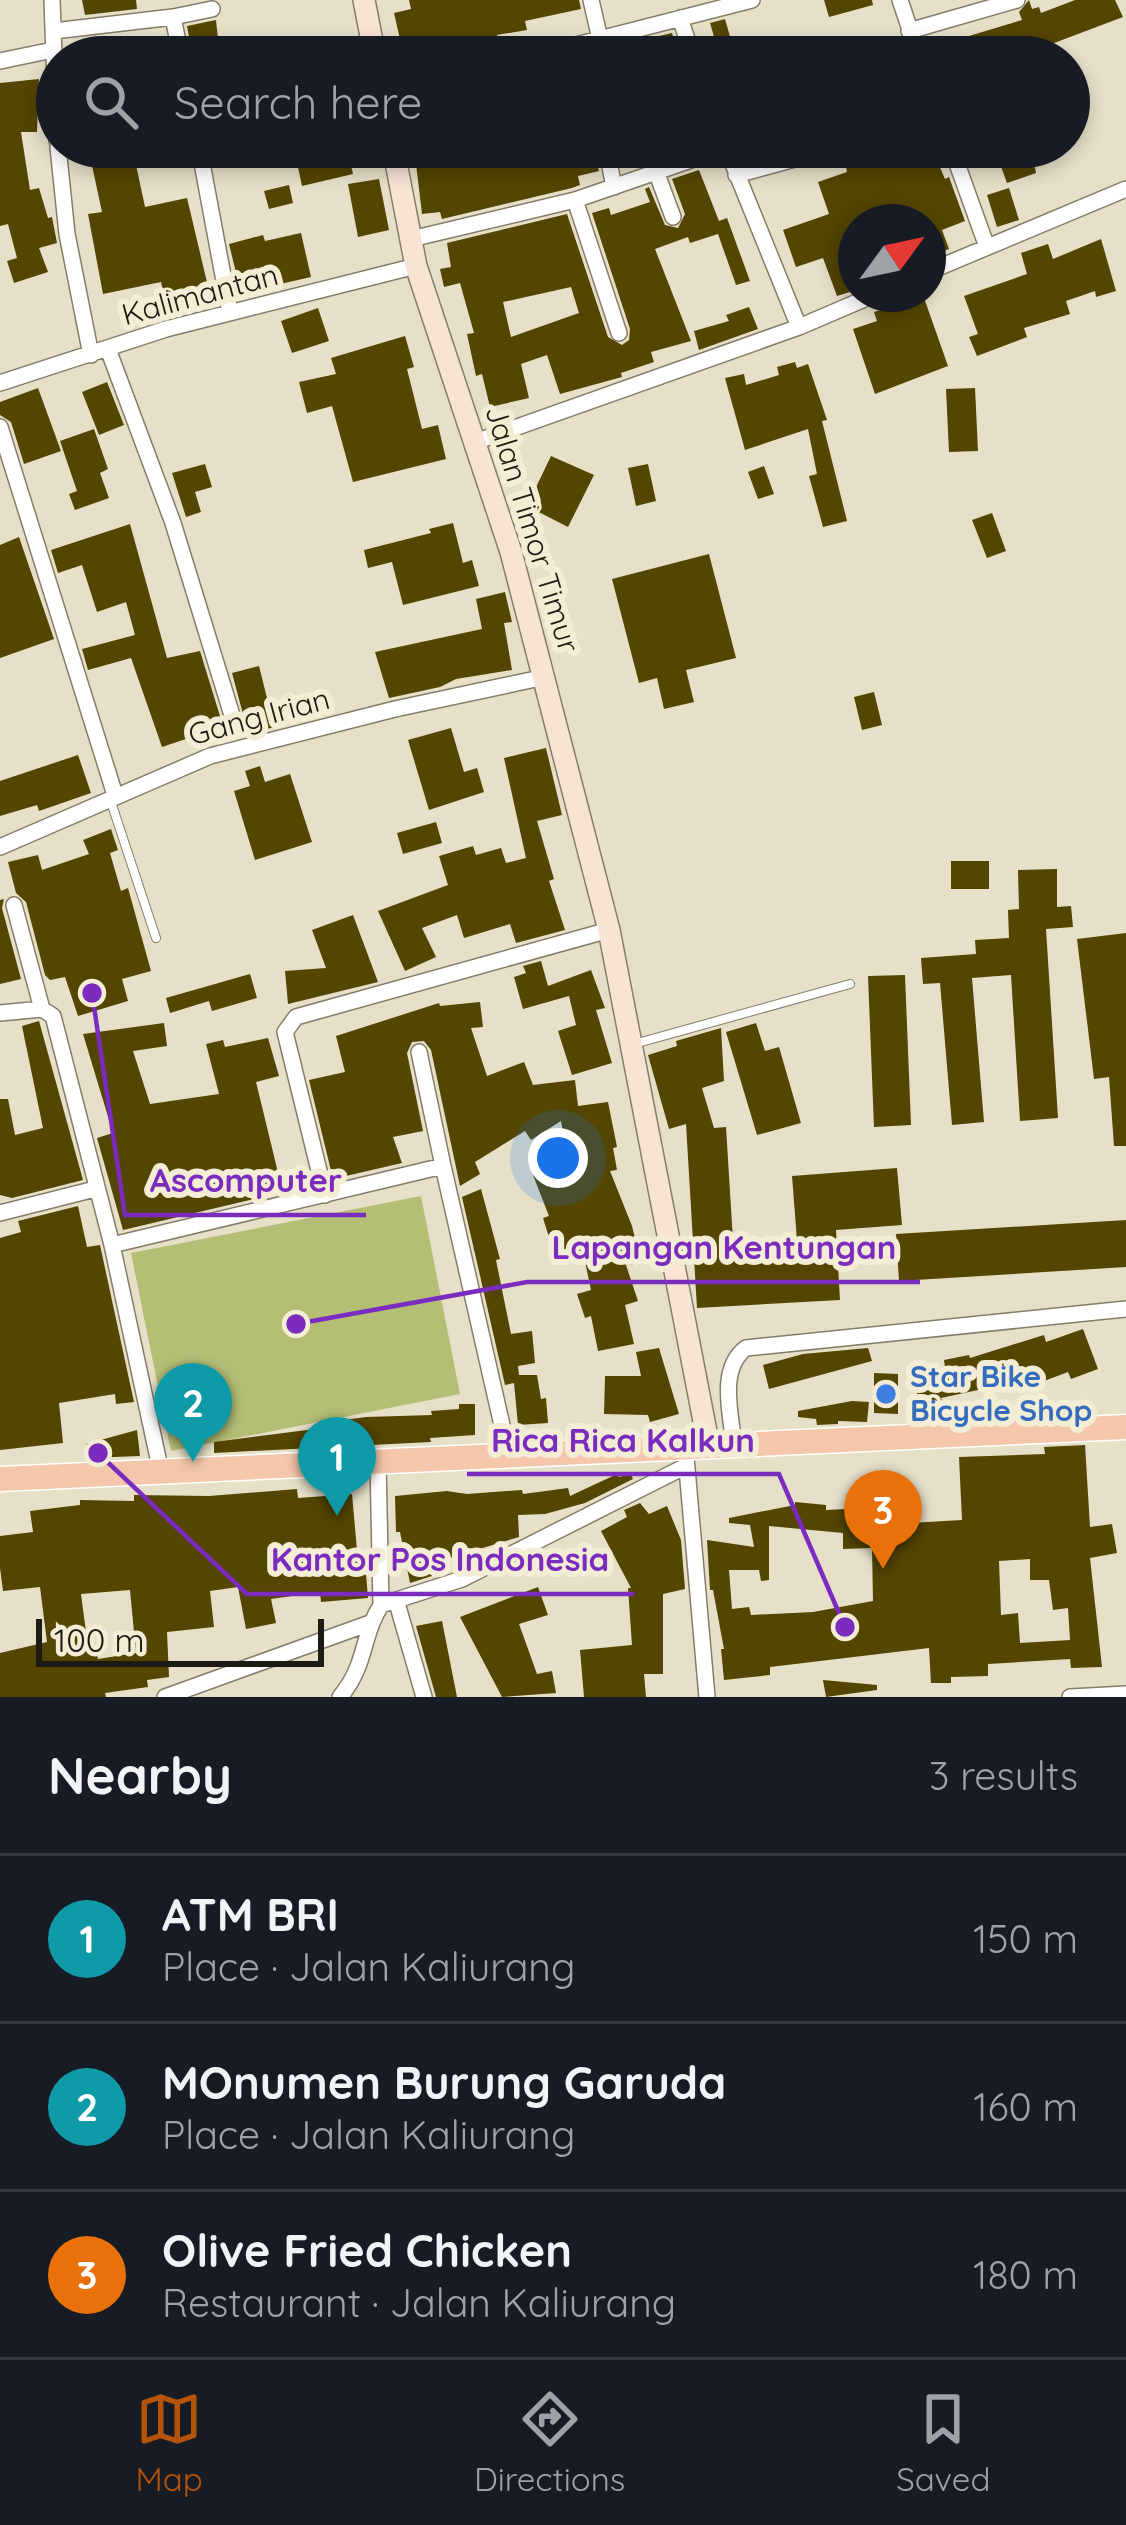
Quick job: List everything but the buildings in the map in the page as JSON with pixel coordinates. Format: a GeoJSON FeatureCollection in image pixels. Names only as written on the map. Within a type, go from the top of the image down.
{"type":"FeatureCollection","features":[{"type":"Feature","properties":{"kind":"main road"},"geometry":{"type":"LineString","coordinates":[[0,1479],[704,1451],[1126,1427]]}},
{"type":"Feature","properties":{"kind":"street"},"geometry":{"type":"LineString","coordinates":[[52,0],[53,36]]}},
{"type":"Feature","properties":{"kind":"street"},"geometry":{"type":"LineString","coordinates":[[364,0],[371,36]]}},
{"type":"Feature","properties":{"kind":"street"},"geometry":{"type":"LineString","coordinates":[[591,0],[592,36]]}},
{"type":"Feature","properties":{"kind":"street"},"geometry":{"type":"LineString","coordinates":[[623,36],[725,3],[752,0]]}},
{"type":"Feature","properties":{"kind":"street"},"geometry":{"type":"LineString","coordinates":[[900,0],[912,36]]}},
{"type":"Feature","properties":{"kind":"street"},"geometry":{"type":"LineString","coordinates":[[910,31],[1017,0]]}},
{"type":"Feature","properties":{"kind":"street"},"geometry":{"type":"LineString","coordinates":[[54,31],[212,9]]}},
{"type":"Feature","properties":{"kind":"street"},"geometry":{"type":"LineString","coordinates":[[173,17],[177,36]]}},
{"type":"Feature","properties":{"kind":"street"},"geometry":{"type":"LineString","coordinates":[[680,18],[686,36]]}},
{"type":"Feature","properties":{"kind":"street"},"geometry":{"type":"LineString","coordinates":[[0,61],[36,53]]}},
{"type":"Feature","properties":{"kind":"street"},"geometry":{"type":"LineString","coordinates":[[60,168],[68,234],[100,352],[173,523],[231,712]]}},
{"type":"Feature","properties":{"kind":"street"},"geometry":{"type":"LineString","coordinates":[[203,168],[230,313]]}},
{"type":"Feature","properties":{"kind":"street","name":"Jalan Timor Timur"},"geometry":{"type":"LineString","coordinates":[[397,168],[416,266],[512,552],[609,930],[704,1451]]}},
{"type":"Feature","properties":{"kind":"street"},"geometry":{"type":"LineString","coordinates":[[610,168],[614,187]]}},
{"type":"Feature","properties":{"kind":"street"},"geometry":{"type":"LineString","coordinates":[[411,239],[575,200],[673,168]]}},
{"type":"Feature","properties":{"kind":"street"},"geometry":{"type":"LineString","coordinates":[[733,168],[799,327]]}},
{"type":"Feature","properties":{"kind":"street"},"geometry":{"type":"LineString","coordinates":[[736,175],[762,168]]}},
{"type":"Feature","properties":{"kind":"street"},"geometry":{"type":"LineString","coordinates":[[959,168],[987,247]]}},
{"type":"Feature","properties":{"kind":"street"},"geometry":{"type":"LineString","coordinates":[[657,174],[673,217]]}},
{"type":"Feature","properties":{"kind":"street"},"geometry":{"type":"LineString","coordinates":[[946,264],[1126,189]]}},
{"type":"Feature","properties":{"kind":"street"},"geometry":{"type":"LineString","coordinates":[[575,200],[619,333]]}},
{"type":"Feature","properties":{"kind":"street","name":"Kalimantan"},"geometry":{"type":"LineString","coordinates":[[0,383],[230,313],[416,266]]}},
{"type":"Feature","properties":{"kind":"street"},"geometry":{"type":"LineString","coordinates":[[475,442],[838,310]]}},
{"type":"Feature","properties":{"kind":"street"},"geometry":{"type":"LineString","coordinates":[[0,428],[112,796]]}},
{"type":"Feature","properties":{"kind":"street","name":"Gang Irian"},"geometry":{"type":"LineString","coordinates":[[0,847],[210,756],[545,677]]}},
{"type":"Feature","properties":{"kind":"street"},"geometry":{"type":"LineString","coordinates":[[14,905],[42,1009]]}},
{"type":"Feature","properties":{"kind":"street"},"geometry":{"type":"LineString","coordinates":[[326,1195],[285,1032],[289,1023],[296,1017],[609,930]]}},
{"type":"Feature","properties":{"kind":"street"},"geometry":{"type":"LineString","coordinates":[[0,1013],[42,1009],[53,1016],[112,1245],[160,1472]]}},
{"type":"Feature","properties":{"kind":"street"},"geometry":{"type":"LineString","coordinates":[[419,1052],[509,1456]]}},
{"type":"Feature","properties":{"kind":"street"},"geometry":{"type":"LineString","coordinates":[[112,1245],[443,1166]]}},
{"type":"Feature","properties":{"kind":"street"},"geometry":{"type":"LineString","coordinates":[[0,1213],[95,1189]]}},
{"type":"Feature","properties":{"kind":"street"},"geometry":{"type":"LineString","coordinates":[[706,1697],[704,1451],[736,1355],[746,1348],[1126,1309]]}},
{"type":"Feature","properties":{"kind":"street"},"geometry":{"type":"LineString","coordinates":[[165,1697],[370,1623],[389,1604],[463,1579],[704,1451]]}},
{"type":"Feature","properties":{"kind":"street"},"geometry":{"type":"LineString","coordinates":[[378,1462],[389,1604],[424,1697]]}},
{"type":"Feature","properties":{"kind":"street"},"geometry":{"type":"LineString","coordinates":[[340,1697],[362,1663],[370,1623]]}},
{"type":"Feature","properties":{"kind":"street"},"geometry":{"type":"LineString","coordinates":[[1070,1697],[1126,1694]]}},
{"type":"Feature","properties":{"kind":"lane"},"geometry":{"type":"LineString","coordinates":[[112,796],[156,938]]}},
{"type":"Feature","properties":{"kind":"lane"},"geometry":{"type":"LineString","coordinates":[[632,1044],[850,984]]}},
{"type":"Feature","properties":{"kind":"green space"},"geometry":{"type":"Polygon","coordinates":[[[421,1196],[460,1394],[171,1451],[131,1253],[421,1196]]]}},
{"type":"Feature","properties":{"kind":"place","name":"Ascomputer"},"geometry":{"type":"Point","coordinates":[92,993]}},
{"type":"Feature","properties":{"kind":"place","name":"Lapangan Kentungan"},"geometry":{"type":"Point","coordinates":[296,1324]}},
{"type":"Feature","properties":{"kind":"place","name":"Star Bike Bicycle Shop"},"geometry":{"type":"Point","coordinates":[886,1394]}},
{"type":"Feature","properties":{"kind":"place","name":"Kantor Pos Indonesia"},"geometry":{"type":"Point","coordinates":[98,1453]}},
{"type":"Feature","properties":{"kind":"place","name":"MOnumen Burung Garuda"},"geometry":{"type":"Point","coordinates":[193,1462]}},
{"type":"Feature","properties":{"kind":"place","name":"ATM BRI"},"geometry":{"type":"Point","coordinates":[337,1516]}},
{"type":"Feature","properties":{"kind":"place","name":"Olive Fried Chicken"},"geometry":{"type":"Point","coordinates":[883,1569]}},
{"type":"Feature","properties":{"kind":"place","name":"Rica Rica Kalkun"},"geometry":{"type":"Point","coordinates":[845,1627]}}]}
